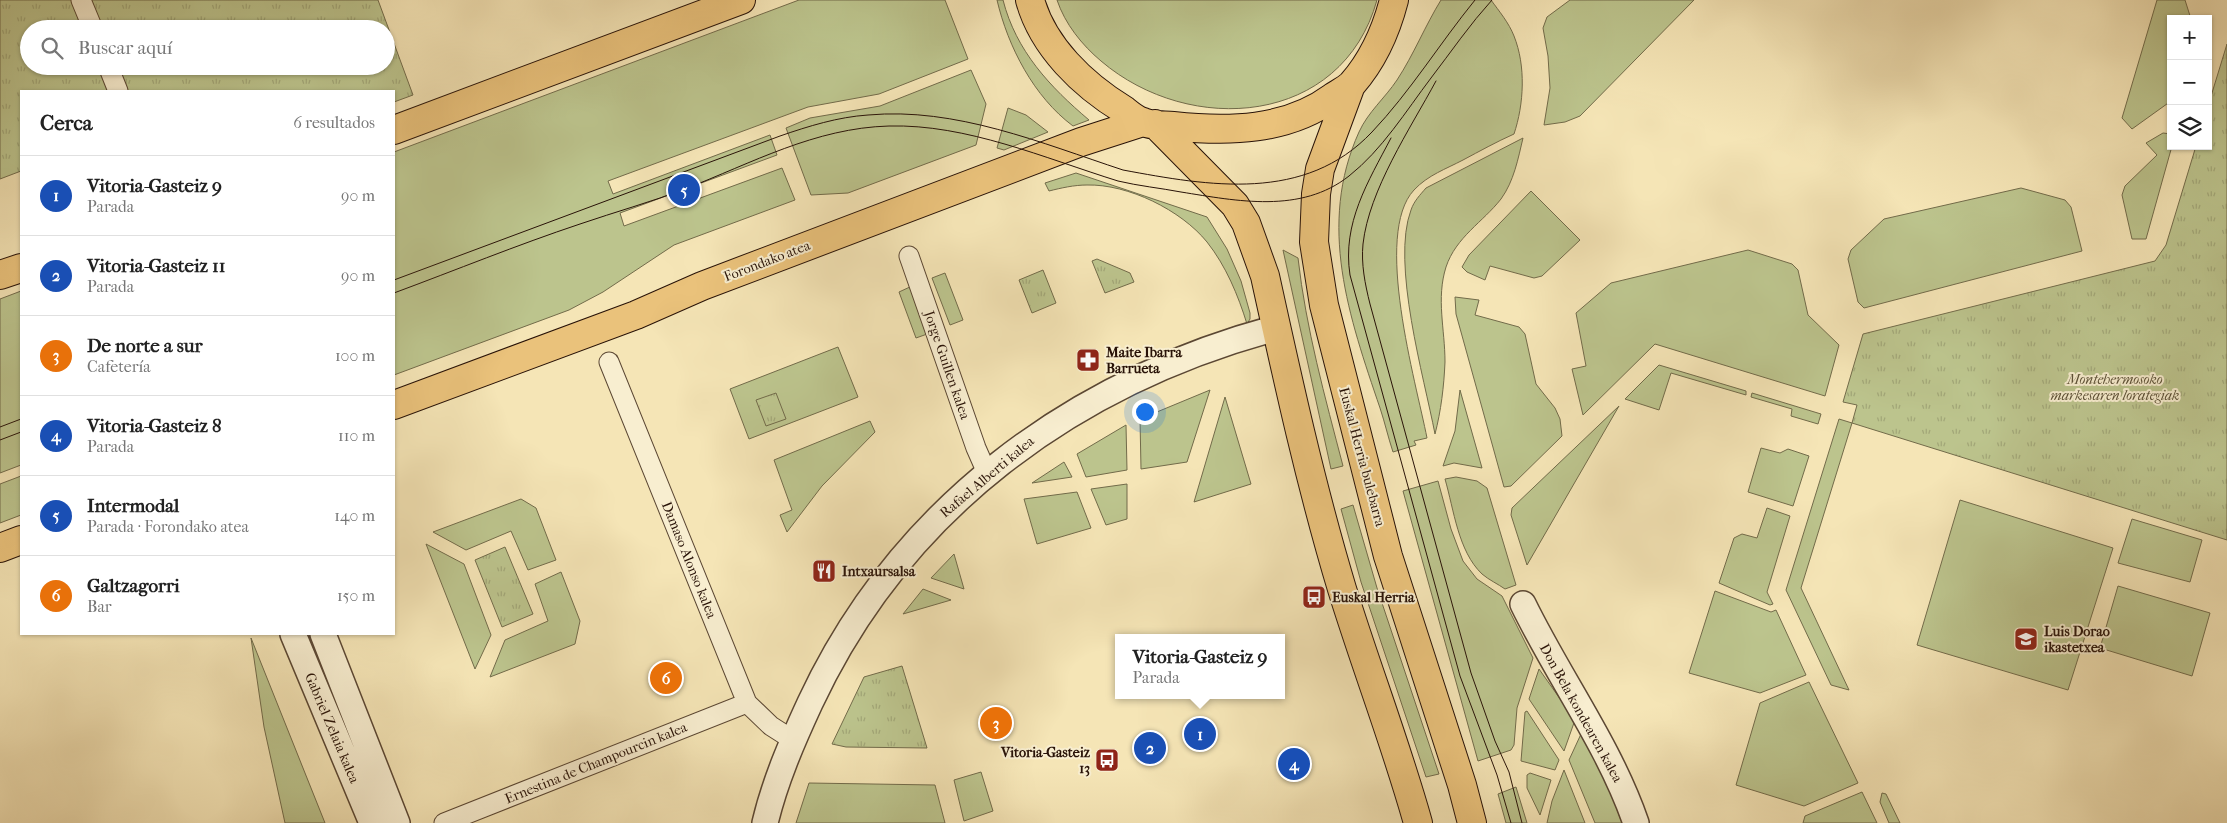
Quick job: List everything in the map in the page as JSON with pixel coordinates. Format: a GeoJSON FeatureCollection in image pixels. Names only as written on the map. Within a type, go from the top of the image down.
{"type":"FeatureCollection","features":[{"type":"Feature","properties":{"kind":"main road"},"geometry":{"type":"LineString","coordinates":[[395,130],[741,0]]}},
{"type":"Feature","properties":{"kind":"main road"},"geometry":{"type":"LineString","coordinates":[[1030,0],[1041,27],[1056,52],[1090,86],[1149,123],[1230,198],[1246,223],[1266,276],[1276,328],[1308,462],[1342,588],[1418,823]]}},
{"type":"Feature","properties":{"kind":"main road"},"geometry":{"type":"LineString","coordinates":[[1149,123],[1197,129],[1261,127],[1303,114],[1321,106],[1351,85],[1372,57],[1387,26],[1394,0]]}},
{"type":"Feature","properties":{"kind":"main road","name":"Euskal Herria bulebarra"},"geometry":{"type":"LineString","coordinates":[[1351,85],[1320,169],[1316,194],[1314,242],[1324,305],[1388,556],[1462,785],[1472,823]]}},
{"type":"Feature","properties":{"kind":"main road","name":"Forondako atea"},"geometry":{"type":"LineString","coordinates":[[395,405],[636,315],[702,286],[1081,142],[1149,123]]}},
{"type":"Feature","properties":{"kind":"main road"},"geometry":{"type":"LineString","coordinates":[[0,276],[20,268]]}},
{"type":"Feature","properties":{"kind":"main road"},"geometry":{"type":"LineString","coordinates":[[0,548],[20,540]]}},
{"type":"Feature","properties":{"kind":"street"},"geometry":{"type":"LineString","coordinates":[[81,0],[89,20]]}},
{"type":"Feature","properties":{"kind":"street"},"geometry":{"type":"LineString","coordinates":[[112,75],[118,90]]}},
{"type":"Feature","properties":{"kind":"street","name":"Jorge Guillen kalea"},"geometry":{"type":"LineString","coordinates":[[909,256],[976,448],[987,473]]}},
{"type":"Feature","properties":{"kind":"street","name":"Rafael Alberti kalea"},"geometry":{"type":"LineString","coordinates":[[766,823],[779,775],[821,680],[866,604],[893,568],[933,523],[987,473],[1023,445],[1104,395],[1223,344],[1276,328]]}},
{"type":"Feature","properties":{"kind":"street","name":"Damaso Alonso kalea"},"geometry":{"type":"LineString","coordinates":[[609,362],[747,703],[771,726],[793,740]]}},
{"type":"Feature","properties":{"kind":"street","name":"Don Bela kondearen kalea"},"geometry":{"type":"LineString","coordinates":[[1523,604],[1538,634],[1594,730],[1627,799],[1636,823]]}},
{"type":"Feature","properties":{"kind":"street","name":"Gabriel Zelaia kalea"},"geometry":{"type":"LineString","coordinates":[[293,635],[372,823]]}},
{"type":"Feature","properties":{"kind":"street","name":"Gabriel Zelaia kalea"},"geometry":{"type":"LineString","coordinates":[[323,635],[397,823]]}},
{"type":"Feature","properties":{"kind":"street","name":"Ernestina de Champourcin kalea"},"geometry":{"type":"LineString","coordinates":[[444,823],[747,703]]}},
{"type":"Feature","properties":{"kind":"green space"},"geometry":{"type":"Polygon","coordinates":[[[0,0],[378,0],[385,20],[20,20],[20,75],[395,75],[395,46],[413,95],[395,102],[395,90],[20,90],[20,171],[0,179],[0,0]]]}},
{"type":"Feature","properties":{"kind":"green space"},"geometry":{"type":"Polygon","coordinates":[[[799,0],[945,0],[968,59],[879,94],[808,107],[608,181],[613,194],[770,135],[777,155],[620,213],[624,226],[782,168],[795,200],[674,245],[603,292],[569,310],[395,375],[395,152],[799,0]]]}},
{"type":"Feature","properties":{"kind":"green space"},"geometry":{"type":"Polygon","coordinates":[[[997,0],[1003,0],[1016,36],[1036,67],[1089,120],[1073,126],[1046,101],[1016,53],[997,0]]]}},
{"type":"Feature","properties":{"kind":"green space"},"geometry":{"type":"Polygon","coordinates":[[[1057,0],[1377,0],[1359,42],[1332,73],[1298,95],[1259,106],[1218,108],[1177,101],[1137,85],[1101,61],[1087,48],[1069,26],[1057,0]]]}},
{"type":"Feature","properties":{"kind":"green space"},"geometry":{"type":"Polygon","coordinates":[[[1441,0],[1491,0],[1504,17],[1518,48],[1522,72],[1522,98],[1514,134],[1425,180],[1414,190],[1402,211],[1397,239],[1397,273],[1401,310],[1427,438],[1414,441],[1416,445],[1393,452],[1368,374],[1349,305],[1342,271],[1339,236],[1340,202],[1347,167],[1359,132],[1367,118],[1403,70],[1441,0]]]}},
{"type":"Feature","properties":{"kind":"green space"},"geometry":{"type":"Polygon","coordinates":[[[1570,0],[1694,0],[1580,116],[1565,122],[1544,125],[1550,88],[1548,56],[1543,28],[1547,17],[1570,0]]]}},
{"type":"Feature","properties":{"kind":"green space"},"geometry":{"type":"Polygon","coordinates":[[[2157,0],[2185,0],[2190,15],[2167,15],[2167,104],[2132,129],[2122,118],[2157,0]]]}},
{"type":"Feature","properties":{"kind":"green space","name":"Montehermosoko markesaren lorategiak"},"geometry":{"type":"Polygon","coordinates":[[[2227,44],[2227,540],[1852,423],[1857,405],[1843,402],[1863,334],[2155,261],[2166,245],[2195,150],[2212,150],[2212,93],[2227,44]]]}},
{"type":"Feature","properties":{"kind":"green space"},"geometry":{"type":"Polygon","coordinates":[[[971,70],[986,104],[976,145],[848,193],[811,195],[786,128],[810,118],[880,106],[971,70]]]}},
{"type":"Feature","properties":{"kind":"green space"},"geometry":{"type":"Polygon","coordinates":[[[1008,108],[1026,115],[1048,132],[1004,150],[997,148],[1008,108]]]}},
{"type":"Feature","properties":{"kind":"green space"},"geometry":{"type":"Polygon","coordinates":[[[2163,133],[2167,134],[2167,150],[2171,150],[2146,239],[2132,239],[2122,195],[2125,186],[2157,155],[2146,143],[2163,133]]]}},
{"type":"Feature","properties":{"kind":"green space"},"geometry":{"type":"Polygon","coordinates":[[[1523,138],[1515,170],[1501,199],[1463,238],[1450,256],[1446,267],[1441,302],[1445,371],[1441,407],[1435,434],[1417,352],[1407,289],[1406,233],[1411,210],[1415,201],[1426,188],[1523,138]]]}},
{"type":"Feature","properties":{"kind":"green space"},"geometry":{"type":"Polygon","coordinates":[[[1076,173],[1207,217],[1227,249],[1241,281],[1250,313],[1250,319],[1247,324],[1226,271],[1214,251],[1196,230],[1183,219],[1153,201],[1136,194],[1103,186],[1087,185],[1049,191],[1045,183],[1076,173]]]}},
{"type":"Feature","properties":{"kind":"green space"},"geometry":{"type":"Polygon","coordinates":[[[2021,188],[2065,200],[2071,207],[2082,251],[1864,308],[1858,302],[1848,259],[1851,250],[1884,219],[2021,188]]]}},
{"type":"Feature","properties":{"kind":"green space"},"geometry":{"type":"Polygon","coordinates":[[[1531,191],[1580,240],[1542,276],[1534,278],[1490,266],[1485,280],[1467,272],[1462,267],[1469,255],[1531,191]]]}},
{"type":"Feature","properties":{"kind":"green space"},"geometry":{"type":"Polygon","coordinates":[[[1283,250],[1298,258],[1311,337],[1343,466],[1331,469],[1283,250]]]}},
{"type":"Feature","properties":{"kind":"green space"},"geometry":{"type":"Polygon","coordinates":[[[1748,250],[1792,264],[1798,270],[1808,315],[1839,345],[1825,396],[1655,344],[1583,415],[1572,369],[1586,366],[1576,313],[1611,283],[1748,250]]]}},
{"type":"Feature","properties":{"kind":"green space"},"geometry":{"type":"Polygon","coordinates":[[[1097,259],[1130,273],[1134,282],[1105,293],[1092,261],[1097,259]]]}},
{"type":"Feature","properties":{"kind":"green space"},"geometry":{"type":"Polygon","coordinates":[[[1043,270],[1056,303],[1032,313],[1019,280],[1043,270]]]}},
{"type":"Feature","properties":{"kind":"green space"},"geometry":{"type":"Polygon","coordinates":[[[945,273],[963,320],[950,325],[932,278],[945,273]]]}},
{"type":"Feature","properties":{"kind":"green space"},"geometry":{"type":"Polygon","coordinates":[[[912,286],[930,333],[916,338],[899,292],[912,286]]]}},
{"type":"Feature","properties":{"kind":"green space"},"geometry":{"type":"Polygon","coordinates":[[[20,291],[20,465],[0,473],[0,299],[20,291]]]}},
{"type":"Feature","properties":{"kind":"green space"},"geometry":{"type":"Polygon","coordinates":[[[1455,297],[1479,300],[1475,315],[1519,327],[1525,334],[1536,384],[1555,408],[1560,419],[1562,436],[1511,486],[1504,487],[1456,314],[1455,297]]]}},
{"type":"Feature","properties":{"kind":"green space"},"geometry":{"type":"Polygon","coordinates":[[[838,347],[858,397],[749,439],[730,389],[838,347]]]}},
{"type":"Feature","properties":{"kind":"green space"},"geometry":{"type":"Polygon","coordinates":[[[1659,365],[1746,391],[1746,395],[1671,373],[1659,410],[1625,399],[1659,365]]]}},
{"type":"Feature","properties":{"kind":"green space"},"geometry":{"type":"Polygon","coordinates":[[[1210,390],[1187,462],[1141,469],[1140,419],[1210,390]]]}},
{"type":"Feature","properties":{"kind":"green space"},"geometry":{"type":"Polygon","coordinates":[[[1460,390],[1482,468],[1454,463],[1443,466],[1455,431],[1460,390]]]}},
{"type":"Feature","properties":{"kind":"green space"},"geometry":{"type":"Polygon","coordinates":[[[776,393],[786,419],[766,426],[756,400],[776,393]]]}},
{"type":"Feature","properties":{"kind":"green space"},"geometry":{"type":"Polygon","coordinates":[[[1752,393],[1821,414],[1818,424],[1791,416],[1792,409],[1751,397],[1752,393]]]}},
{"type":"Feature","properties":{"kind":"green space"},"geometry":{"type":"Polygon","coordinates":[[[1225,397],[1251,484],[1194,502],[1225,397]]]}},
{"type":"Feature","properties":{"kind":"green space"},"geometry":{"type":"Polygon","coordinates":[[[1619,406],[1527,565],[1511,515],[1512,508],[1619,406]]]}},
{"type":"Feature","properties":{"kind":"green space"},"geometry":{"type":"Polygon","coordinates":[[[1839,419],[1852,423],[1801,588],[1849,690],[1831,685],[1786,590],[1839,419]]]}},
{"type":"Feature","properties":{"kind":"green space"},"geometry":{"type":"Polygon","coordinates":[[[870,421],[875,432],[822,486],[787,532],[780,515],[792,510],[774,460],[870,421]]]}},
{"type":"Feature","properties":{"kind":"green space"},"geometry":{"type":"Polygon","coordinates":[[[1126,425],[1127,470],[1086,477],[1077,454],[1126,425]]]}},
{"type":"Feature","properties":{"kind":"green space"},"geometry":{"type":"Polygon","coordinates":[[[1761,448],[1780,453],[1788,449],[1809,456],[1793,506],[1748,492],[1761,448]]]}},
{"type":"Feature","properties":{"kind":"green space"},"geometry":{"type":"Polygon","coordinates":[[[1064,462],[1072,477],[1032,483],[1064,462]]]}},
{"type":"Feature","properties":{"kind":"green space"},"geometry":{"type":"Polygon","coordinates":[[[20,476],[20,515],[0,523],[0,484],[20,476]]]}},
{"type":"Feature","properties":{"kind":"green space"},"geometry":{"type":"Polygon","coordinates":[[[1456,477],[1477,481],[1487,488],[1516,585],[1505,589],[1482,574],[1467,554],[1458,530],[1445,479],[1456,477]]]}},
{"type":"Feature","properties":{"kind":"green space"},"geometry":{"type":"Polygon","coordinates":[[[1438,481],[1451,529],[1463,561],[1477,579],[1502,596],[1533,658],[1517,708],[1514,745],[1511,750],[1478,761],[1403,491],[1438,481]]]}},
{"type":"Feature","properties":{"kind":"green space"},"geometry":{"type":"Polygon","coordinates":[[[1127,484],[1127,519],[1106,525],[1091,489],[1127,484]]]}},
{"type":"Feature","properties":{"kind":"green space"},"geometry":{"type":"Polygon","coordinates":[[[1077,492],[1091,528],[1037,544],[1024,499],[1077,492]]]}},
{"type":"Feature","properties":{"kind":"green space"},"geometry":{"type":"Polygon","coordinates":[[[521,499],[536,508],[556,560],[528,570],[511,531],[466,550],[433,532],[521,499]]]}},
{"type":"Feature","properties":{"kind":"green space"},"geometry":{"type":"Polygon","coordinates":[[[1960,500],[2113,548],[2068,690],[1917,645],[1960,500]]]}},
{"type":"Feature","properties":{"kind":"green space"},"geometry":{"type":"Polygon","coordinates":[[[1353,505],[1377,588],[1439,774],[1426,777],[1361,582],[1341,509],[1353,505]]]}},
{"type":"Feature","properties":{"kind":"green space"},"geometry":{"type":"Polygon","coordinates":[[[1767,508],[1790,516],[1767,592],[1773,604],[1770,605],[1719,583],[1734,538],[1742,534],[1757,538],[1767,508]]]}},
{"type":"Feature","properties":{"kind":"green space"},"geometry":{"type":"Polygon","coordinates":[[[2132,519],[2202,540],[2190,582],[2118,563],[2132,519]]]}},
{"type":"Feature","properties":{"kind":"green space"},"geometry":{"type":"Polygon","coordinates":[[[426,544],[464,564],[491,635],[475,669],[426,544]]]}},
{"type":"Feature","properties":{"kind":"green space"},"geometry":{"type":"Polygon","coordinates":[[[505,547],[533,614],[502,627],[475,560],[505,547]]]}},
{"type":"Feature","properties":{"kind":"green space"},"geometry":{"type":"Polygon","coordinates":[[[954,554],[964,589],[931,578],[954,554]]]}},
{"type":"Feature","properties":{"kind":"green space"},"geometry":{"type":"Polygon","coordinates":[[[561,572],[580,621],[575,644],[490,677],[505,640],[548,621],[535,584],[561,572]]]}},
{"type":"Feature","properties":{"kind":"green space"},"geometry":{"type":"Polygon","coordinates":[[[2118,586],[2210,613],[2192,676],[2100,648],[2118,586]]]}},
{"type":"Feature","properties":{"kind":"green space"},"geometry":{"type":"Polygon","coordinates":[[[923,589],[951,600],[903,614],[923,589]]]}},
{"type":"Feature","properties":{"kind":"green space"},"geometry":{"type":"Polygon","coordinates":[[[1715,591],[1771,612],[1776,610],[1806,675],[1760,693],[1689,673],[1715,591]]]}},
{"type":"Feature","properties":{"kind":"green space"},"geometry":{"type":"Polygon","coordinates":[[[251,638],[325,823],[285,823],[264,727],[251,638]]]}},
{"type":"Feature","properties":{"kind":"green space"},"geometry":{"type":"Polygon","coordinates":[[[902,666],[927,748],[846,747],[832,744],[864,677],[902,666]]]}},
{"type":"Feature","properties":{"kind":"green space"},"geometry":{"type":"Polygon","coordinates":[[[1539,669],[1575,720],[1564,751],[1529,699],[1539,669]]]}},
{"type":"Feature","properties":{"kind":"green space"},"geometry":{"type":"Polygon","coordinates":[[[1809,682],[1858,783],[1804,806],[1736,785],[1760,703],[1809,682]]]}},
{"type":"Feature","properties":{"kind":"green space"},"geometry":{"type":"Polygon","coordinates":[[[1527,711],[1559,760],[1555,770],[1521,761],[1525,712],[1527,711]]]}},
{"type":"Feature","properties":{"kind":"green space"},"geometry":{"type":"Polygon","coordinates":[[[1581,734],[1583,734],[1611,793],[1622,823],[1595,823],[1569,760],[1581,734]]]}},
{"type":"Feature","properties":{"kind":"green space"},"geometry":{"type":"Polygon","coordinates":[[[1564,770],[1585,823],[1547,823],[1552,801],[1564,770]]]}},
{"type":"Feature","properties":{"kind":"green space"},"geometry":{"type":"Polygon","coordinates":[[[981,772],[993,811],[964,821],[954,780],[981,772]]]}},
{"type":"Feature","properties":{"kind":"green space"},"geometry":{"type":"Polygon","coordinates":[[[1530,773],[1551,780],[1540,815],[1527,788],[1527,775],[1530,773]]]}},
{"type":"Feature","properties":{"kind":"green space"},"geometry":{"type":"Polygon","coordinates":[[[809,783],[935,785],[945,823],[796,823],[809,783]]]}},
{"type":"Feature","properties":{"kind":"green space"},"geometry":{"type":"Polygon","coordinates":[[[1516,787],[1527,823],[1506,823],[1498,794],[1516,787]]]}},
{"type":"Feature","properties":{"kind":"green space"},"geometry":{"type":"Polygon","coordinates":[[[1862,792],[1877,823],[1803,823],[1805,816],[1862,792]]]}},
{"type":"Feature","properties":{"kind":"green space"},"geometry":{"type":"Polygon","coordinates":[[[1882,793],[1886,794],[1900,823],[1889,823],[1880,802],[1882,793]]]}},
{"type":"Feature","properties":{"kind":"tram line"},"geometry":{"type":"LineString","coordinates":[[395,280],[780,136],[824,122],[857,116],[901,114],[933,116],[966,122],[998,129],[1123,170],[1189,181],[1255,184],[1286,179],[1317,170],[1346,155],[1372,132],[1399,101],[1475,0]]}},
{"type":"Feature","properties":{"kind":"tram line"},"geometry":{"type":"LineString","coordinates":[[395,293],[533,240],[685,189],[784,148],[835,133],[862,128],[889,126],[918,127],[976,136],[1118,181],[1224,199],[1268,202],[1310,196],[1330,188],[1361,166],[1393,130],[1468,28],[1492,0]]}},
{"type":"Feature","properties":{"kind":"tram line"},"geometry":{"type":"LineString","coordinates":[[1436,81],[1392,160],[1373,202],[1363,244],[1364,274],[1370,304],[1471,673],[1495,741],[1509,772],[1522,823]]}},
{"type":"Feature","properties":{"kind":"tram line"},"geometry":{"type":"LineString","coordinates":[[1391,138],[1366,187],[1353,220],[1349,256],[1350,275],[1460,676],[1497,775],[1511,823]]}},
{"type":"Feature","properties":{"kind":"tram line"},"geometry":{"type":"LineString","coordinates":[[0,427],[20,419]]}},
{"type":"Feature","properties":{"kind":"tram line"},"geometry":{"type":"LineString","coordinates":[[0,440],[20,432]]}},
{"type":"Feature","properties":{"kind":"place","name":"Intermodal"},"geometry":{"type":"Point","coordinates":[684,190]}},
{"type":"Feature","properties":{"kind":"place","name":"Maite Ibarra Barrueta"},"geometry":{"type":"Point","coordinates":[1088,360]}},
{"type":"Feature","properties":{"kind":"place","name":"Intxaursalsa"},"geometry":{"type":"Point","coordinates":[824,571]}},
{"type":"Feature","properties":{"kind":"place","name":"Euskal Herria"},"geometry":{"type":"Point","coordinates":[1314,597]}},
{"type":"Feature","properties":{"kind":"place","name":"Luis Dorao ikastetxea"},"geometry":{"type":"Point","coordinates":[2026,639]}},
{"type":"Feature","properties":{"kind":"place","name":"Galtzagorri"},"geometry":{"type":"Point","coordinates":[666,678]}},
{"type":"Feature","properties":{"kind":"place","name":"De norte a sur"},"geometry":{"type":"Point","coordinates":[996,723]}},
{"type":"Feature","properties":{"kind":"place","name":"Vitoria-Gasteiz 9"},"geometry":{"type":"Point","coordinates":[1200,734]}},
{"type":"Feature","properties":{"kind":"place","name":"Vitoria-Gasteiz 11"},"geometry":{"type":"Point","coordinates":[1150,748]}},
{"type":"Feature","properties":{"kind":"place","name":"Vitoria-Gasteiz 13"},"geometry":{"type":"Point","coordinates":[1107,760]}},
{"type":"Feature","properties":{"kind":"place","name":"Vitoria-Gasteiz 8"},"geometry":{"type":"Point","coordinates":[1294,764]}}]}
